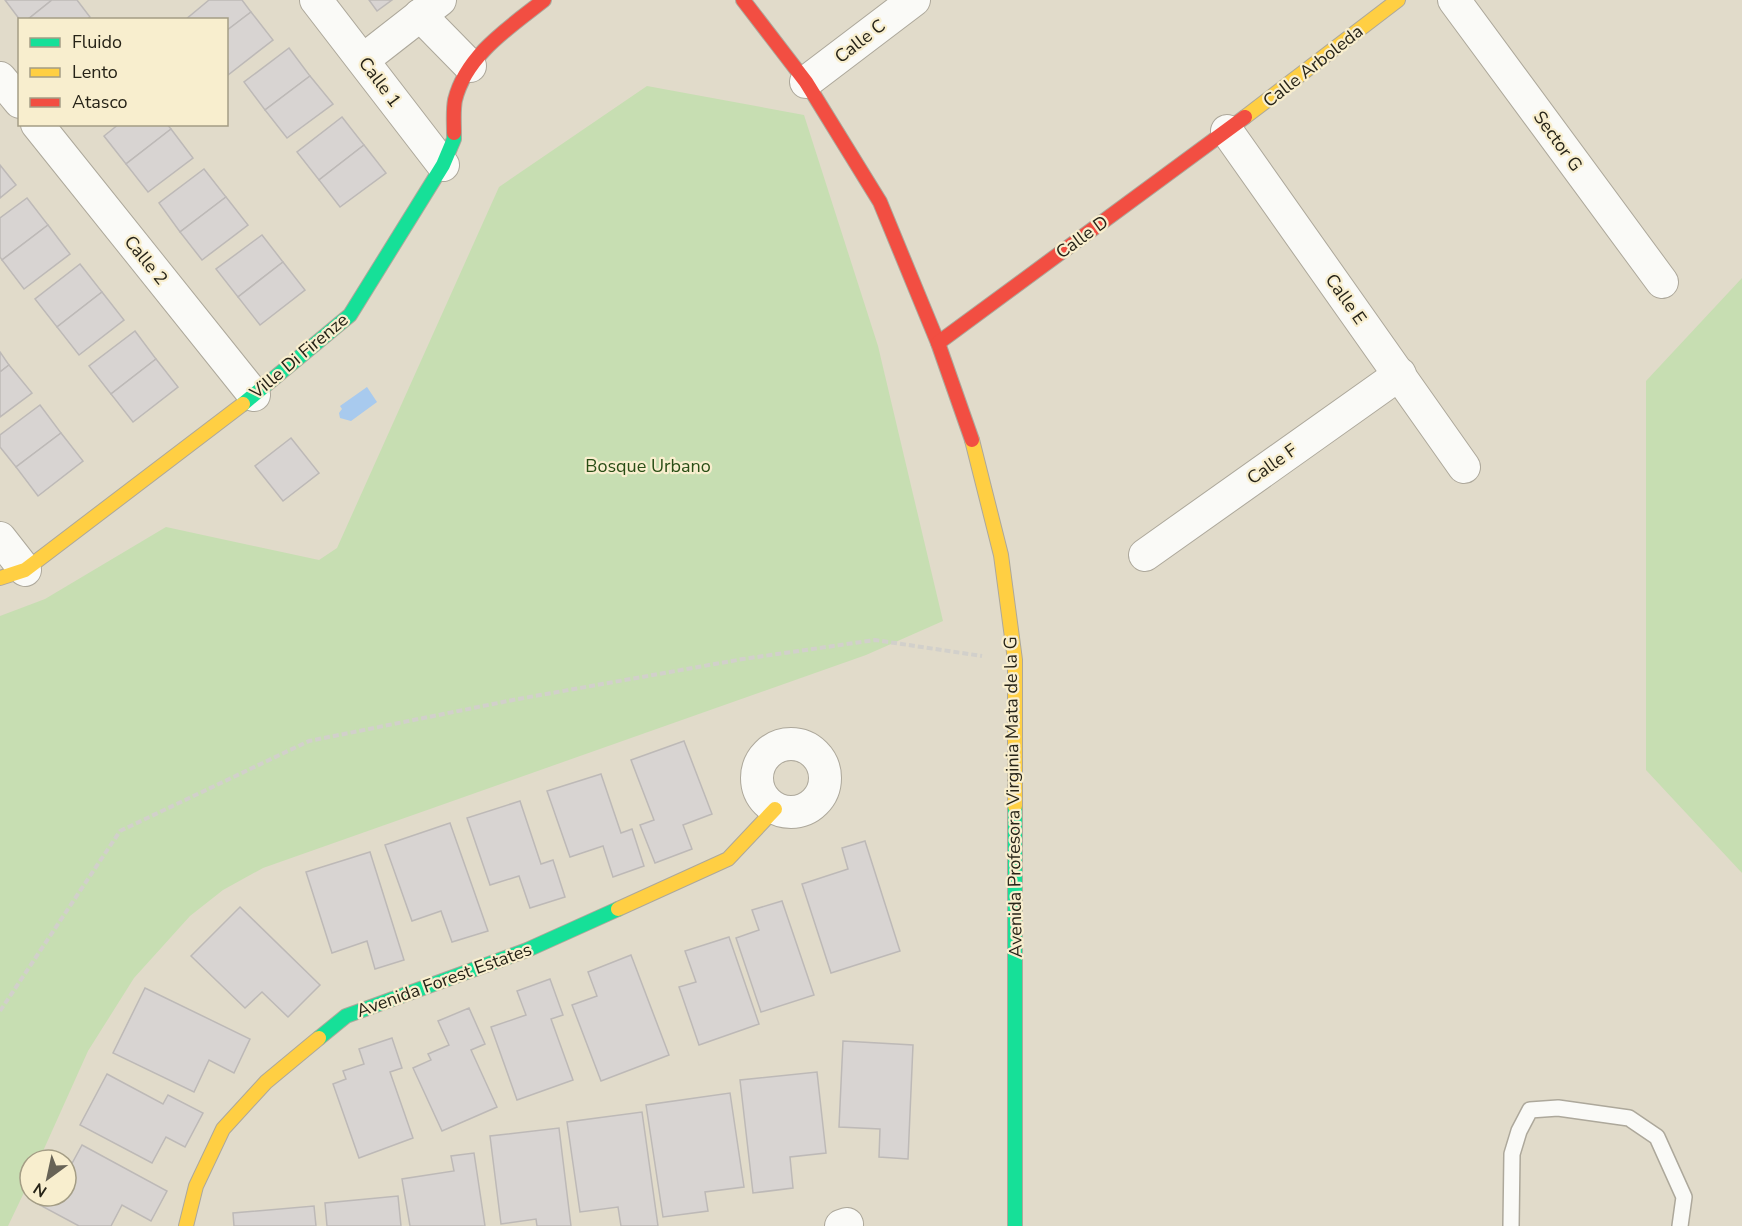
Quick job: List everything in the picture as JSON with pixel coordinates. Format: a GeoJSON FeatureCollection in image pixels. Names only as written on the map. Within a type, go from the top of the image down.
{"type":"FeatureCollection","features":[{"type":"Feature","properties":{"kind":"street","name":"Calle 1"},"geometry":{"type":"LineString","coordinates":[[316,0],[443,165]]}},
{"type":"Feature","properties":{"kind":"street","name":"Ville Di Firenze"},"geometry":{"type":"LineString","coordinates":[[12,574],[254,395],[350,315],[443,165],[454,139],[455,100],[470,66],[493,40],[544,0]]}},
{"type":"Feature","properties":{"kind":"street","name":"Avenida Profesora Virginia Mata de la G"},"geometry":{"type":"LineString","coordinates":[[743,0],[806,82],[880,201],[938,343],[977,456],[1001,555],[1015,660],[1016,1226]]}},
{"type":"Feature","properties":{"kind":"street","name":"Calle C"},"geometry":{"type":"LineString","coordinates":[[806,82],[914,0]]}},
{"type":"Feature","properties":{"kind":"street","name":"Calle Arboleda"},"geometry":{"type":"LineString","coordinates":[[1227,131],[1398,0]]}},
{"type":"Feature","properties":{"kind":"street","name":"Sector G"},"geometry":{"type":"LineString","coordinates":[[1454,0],[1662,282]]}},
{"type":"Feature","properties":{"kind":"street"},"geometry":{"type":"LineString","coordinates":[[363,60],[430,8],[470,66]]}},
{"type":"Feature","properties":{"kind":"street"},"geometry":{"type":"LineString","coordinates":[[0,78],[18,100]]}},
{"type":"Feature","properties":{"kind":"street","name":"Calle 2"},"geometry":{"type":"LineString","coordinates":[[40,126],[254,395]]}},
{"type":"Feature","properties":{"kind":"street","name":"Calle D"},"geometry":{"type":"LineString","coordinates":[[938,343],[1227,131]]}},
{"type":"Feature","properties":{"kind":"street","name":"Calle E"},"geometry":{"type":"LineString","coordinates":[[1227,131],[1464,467]]}},
{"type":"Feature","properties":{"kind":"street","name":"Calle F"},"geometry":{"type":"LineString","coordinates":[[1145,555],[1400,374]]}},
{"type":"Feature","properties":{"kind":"street"},"geometry":{"type":"LineString","coordinates":[[0,538],[12,574]]}},
{"type":"Feature","properties":{"kind":"street","name":"Avenida Forest Estates"},"geometry":{"type":"LineString","coordinates":[[186,1226],[196,1186],[223,1128],[266,1082],[346,1016],[527,950],[729,859],[775,809]]}},
{"type":"Feature","properties":{"kind":"lane"},"geometry":{"type":"LineString","coordinates":[[1510,1226],[1512,1154],[1519,1131],[1530,1110],[1558,1108],[1629,1118],[1657,1137],[1684,1197],[1680,1226]]}},
{"type":"Feature","properties":{"kind":"path"},"geometry":{"type":"LineString","coordinates":[[0,1011],[120,831],[309,741],[518,699],[709,665],[875,640],[1015,660]]}},
{"type":"Feature","properties":{"kind":"green space","name":"Bosque Urbano"},"geometry":{"type":"Polygon","coordinates":[[[647,86],[804,115],[878,346],[943,621],[866,655],[263,868],[223,890],[190,916],[134,978],[88,1051],[44,1148],[18,1148],[18,1205],[8,1226],[0,1226],[0,616],[45,599],[166,527],[319,560],[337,548],[499,187],[647,86]]]}},
{"type":"Feature","properties":{"kind":"green space"},"geometry":{"type":"Polygon","coordinates":[[[1742,278],[1742,873],[1646,770],[1646,381],[1742,278]]]}},
{"type":"Feature","properties":{"kind":"water"},"geometry":{"type":"Polygon","coordinates":[[[367,387],[377,402],[351,421],[340,418],[339,413],[342,409],[340,406],[367,387]]]}},
{"type":"Feature","properties":{"kind":"building"},"geometry":{"type":"Polygon","coordinates":[[[5,0],[52,0],[30,18],[18,18],[5,0]]]}},
{"type":"Feature","properties":{"kind":"building"},"geometry":{"type":"Polygon","coordinates":[[[52,0],[77,0],[90,17],[89,18],[30,18],[52,0]]]}},
{"type":"Feature","properties":{"kind":"building"},"geometry":{"type":"Polygon","coordinates":[[[209,0],[242,0],[251,12],[228,29],[228,18],[187,18],[209,0]]]}},
{"type":"Feature","properties":{"kind":"building"},"geometry":{"type":"Polygon","coordinates":[[[369,0],[392,0],[377,11],[369,0]]]}},
{"type":"Feature","properties":{"kind":"building"},"geometry":{"type":"Polygon","coordinates":[[[251,12],[273,40],[228,75],[228,29],[251,12]]]}},
{"type":"Feature","properties":{"kind":"building"},"geometry":{"type":"Polygon","coordinates":[[[289,48],[310,76],[265,110],[244,82],[289,48]]]}},
{"type":"Feature","properties":{"kind":"building"},"geometry":{"type":"Polygon","coordinates":[[[310,76],[333,104],[287,138],[265,110],[310,76]]]}},
{"type":"Feature","properties":{"kind":"building"},"geometry":{"type":"Polygon","coordinates":[[[342,117],[364,145],[319,180],[297,152],[342,117]]]}},
{"type":"Feature","properties":{"kind":"building"},"geometry":{"type":"Polygon","coordinates":[[[116,126],[169,126],[171,129],[126,164],[104,136],[116,126]]]}},
{"type":"Feature","properties":{"kind":"building"},"geometry":{"type":"Polygon","coordinates":[[[171,129],[193,158],[148,192],[126,164],[171,129]]]}},
{"type":"Feature","properties":{"kind":"building"},"geometry":{"type":"Polygon","coordinates":[[[364,145],[386,173],[340,207],[319,180],[364,145]]]}},
{"type":"Feature","properties":{"kind":"building"},"geometry":{"type":"Polygon","coordinates":[[[0,165],[16,185],[0,198],[0,165]]]}},
{"type":"Feature","properties":{"kind":"building"},"geometry":{"type":"Polygon","coordinates":[[[204,169],[226,197],[180,232],[159,203],[204,169]]]}},
{"type":"Feature","properties":{"kind":"building"},"geometry":{"type":"Polygon","coordinates":[[[226,197],[248,225],[202,260],[180,232],[226,197]]]}},
{"type":"Feature","properties":{"kind":"building"},"geometry":{"type":"Polygon","coordinates":[[[27,198],[48,225],[2,260],[0,257],[0,218],[27,198]]]}},
{"type":"Feature","properties":{"kind":"building"},"geometry":{"type":"Polygon","coordinates":[[[48,225],[70,254],[24,289],[2,260],[48,225]]]}},
{"type":"Feature","properties":{"kind":"building"},"geometry":{"type":"Polygon","coordinates":[[[262,235],[283,262],[238,297],[216,269],[262,235]]]}},
{"type":"Feature","properties":{"kind":"building"},"geometry":{"type":"Polygon","coordinates":[[[283,262],[305,290],[260,325],[238,297],[283,262]]]}},
{"type":"Feature","properties":{"kind":"building"},"geometry":{"type":"Polygon","coordinates":[[[80,264],[102,292],[57,327],[35,299],[80,264]]]}},
{"type":"Feature","properties":{"kind":"building"},"geometry":{"type":"Polygon","coordinates":[[[102,292],[124,320],[79,355],[57,327],[102,292]]]}},
{"type":"Feature","properties":{"kind":"building"},"geometry":{"type":"Polygon","coordinates":[[[135,331],[156,359],[111,394],[89,366],[135,331]]]}},
{"type":"Feature","properties":{"kind":"building"},"geometry":{"type":"Polygon","coordinates":[[[0,352],[9,365],[0,372],[0,352]]]}},
{"type":"Feature","properties":{"kind":"building"},"geometry":{"type":"Polygon","coordinates":[[[156,359],[178,387],[133,422],[111,394],[156,359]]]}},
{"type":"Feature","properties":{"kind":"building"},"geometry":{"type":"Polygon","coordinates":[[[9,365],[32,393],[0,417],[0,372],[9,365]]]}},
{"type":"Feature","properties":{"kind":"building"},"geometry":{"type":"Polygon","coordinates":[[[40,405],[61,433],[16,467],[0,447],[0,435],[40,405]]]}},
{"type":"Feature","properties":{"kind":"building"},"geometry":{"type":"Polygon","coordinates":[[[61,433],[83,461],[38,496],[16,467],[61,433]]]}},
{"type":"Feature","properties":{"kind":"building"},"geometry":{"type":"Polygon","coordinates":[[[291,438],[319,473],[283,501],[255,466],[291,438]]]}},
{"type":"Feature","properties":{"kind":"building"},"geometry":{"type":"Polygon","coordinates":[[[684,741],[712,814],[683,825],[692,849],[655,863],[640,825],[654,820],[631,760],[684,741]]]}},
{"type":"Feature","properties":{"kind":"building"},"geometry":{"type":"Polygon","coordinates":[[[601,774],[621,833],[632,829],[644,866],[613,877],[603,846],[570,857],[547,791],[601,774]]]}},
{"type":"Feature","properties":{"kind":"building"},"geometry":{"type":"Polygon","coordinates":[[[520,801],[541,864],[553,860],[565,897],[530,908],[519,876],[490,885],[467,818],[520,801]]]}},
{"type":"Feature","properties":{"kind":"building"},"geometry":{"type":"Polygon","coordinates":[[[450,823],[488,931],[452,942],[441,911],[412,921],[385,845],[450,823]]]}},
{"type":"Feature","properties":{"kind":"building"},"geometry":{"type":"Polygon","coordinates":[[[865,841],[900,951],[831,973],[802,884],[848,869],[842,848],[865,841]]]}},
{"type":"Feature","properties":{"kind":"building"},"geometry":{"type":"Polygon","coordinates":[[[370,852],[404,960],[375,969],[367,941],[332,953],[306,872],[370,852]]]}},
{"type":"Feature","properties":{"kind":"building"},"geometry":{"type":"Polygon","coordinates":[[[782,901],[814,995],[761,1012],[736,938],[759,930],[752,910],[782,901]]]}},
{"type":"Feature","properties":{"kind":"building"},"geometry":{"type":"Polygon","coordinates":[[[240,907],[320,985],[288,1017],[262,992],[245,1008],[191,956],[240,907]]]}},
{"type":"Feature","properties":{"kind":"building"},"geometry":{"type":"Polygon","coordinates":[[[729,937],[759,1024],[699,1045],[679,987],[696,982],[685,951],[729,937]]]}},
{"type":"Feature","properties":{"kind":"building"},"geometry":{"type":"Polygon","coordinates":[[[631,955],[669,1055],[601,1081],[572,1005],[597,996],[588,972],[631,955]]]}},
{"type":"Feature","properties":{"kind":"building"},"geometry":{"type":"Polygon","coordinates":[[[550,979],[563,1015],[551,1019],[573,1080],[517,1100],[491,1027],[526,1015],[517,991],[550,979]]]}},
{"type":"Feature","properties":{"kind":"building"},"geometry":{"type":"Polygon","coordinates":[[[145,988],[250,1039],[234,1073],[209,1060],[194,1092],[113,1053],[145,988]]]}},
{"type":"Feature","properties":{"kind":"building"},"geometry":{"type":"Polygon","coordinates":[[[469,1008],[485,1044],[471,1050],[497,1107],[442,1131],[413,1068],[431,1060],[428,1054],[449,1045],[438,1021],[469,1008]]]}},
{"type":"Feature","properties":{"kind":"building"},"geometry":{"type":"Polygon","coordinates":[[[392,1038],[402,1068],[390,1072],[413,1138],[359,1158],[333,1084],[346,1079],[343,1071],[364,1064],[359,1049],[392,1038]]]}},
{"type":"Feature","properties":{"kind":"building"},"geometry":{"type":"Polygon","coordinates":[[[843,1041],[913,1045],[908,1159],[879,1157],[880,1129],[839,1127],[843,1041]]]}},
{"type":"Feature","properties":{"kind":"building"},"geometry":{"type":"Polygon","coordinates":[[[817,1072],[826,1153],[790,1157],[793,1188],[753,1193],[740,1080],[817,1072]]]}},
{"type":"Feature","properties":{"kind":"building"},"geometry":{"type":"Polygon","coordinates":[[[107,1074],[163,1104],[168,1095],[203,1113],[185,1147],[166,1137],[152,1163],[80,1125],[107,1074]]]}},
{"type":"Feature","properties":{"kind":"building"},"geometry":{"type":"Polygon","coordinates":[[[730,1093],[744,1187],[705,1192],[708,1211],[663,1217],[646,1105],[730,1093]]]}},
{"type":"Feature","properties":{"kind":"building"},"geometry":{"type":"Polygon","coordinates":[[[642,1112],[658,1226],[621,1226],[618,1207],[580,1212],[567,1122],[642,1112]]]}},
{"type":"Feature","properties":{"kind":"building"},"geometry":{"type":"Polygon","coordinates":[[[559,1128],[571,1226],[537,1226],[536,1219],[501,1224],[490,1136],[559,1128]]]}},
{"type":"Feature","properties":{"kind":"building"},"geometry":{"type":"Polygon","coordinates":[[[82,1145],[167,1191],[151,1221],[122,1205],[111,1226],[79,1226],[45,1208],[78,1208],[78,1152],[82,1145]]]}},
{"type":"Feature","properties":{"kind":"building"},"geometry":{"type":"Polygon","coordinates":[[[474,1153],[485,1226],[410,1226],[402,1179],[454,1171],[451,1156],[474,1153]]]}},
{"type":"Feature","properties":{"kind":"building"},"geometry":{"type":"Polygon","coordinates":[[[398,1196],[401,1226],[327,1226],[325,1203],[398,1196]]]}},
{"type":"Feature","properties":{"kind":"building"},"geometry":{"type":"Polygon","coordinates":[[[314,1206],[316,1226],[234,1226],[233,1213],[314,1206]]]}},
{"type":"Feature","properties":{"kind":"traffic: fast"},"geometry":{"type":"LineString","coordinates":[[243,404],[350,315],[443,165],[454,139],[454,133]]}},
{"type":"Feature","properties":{"kind":"traffic: fast"},"geometry":{"type":"LineString","coordinates":[[1015,806],[1015,1226]]}},
{"type":"Feature","properties":{"kind":"traffic: fast"},"geometry":{"type":"LineString","coordinates":[[319,1038],[346,1016],[527,950],[618,909]]}},
{"type":"Feature","properties":{"kind":"traffic: slow"},"geometry":{"type":"LineString","coordinates":[[1245,117],[1398,0]]}},
{"type":"Feature","properties":{"kind":"traffic: slow"},"geometry":{"type":"LineString","coordinates":[[0,578],[25,570],[243,404]]}},
{"type":"Feature","properties":{"kind":"traffic: slow"},"geometry":{"type":"LineString","coordinates":[[972,440],[1001,555],[1015,660],[1015,806]]}},
{"type":"Feature","properties":{"kind":"traffic: slow"},"geometry":{"type":"LineString","coordinates":[[618,909],[728,859],[775,809]]}},
{"type":"Feature","properties":{"kind":"traffic: slow"},"geometry":{"type":"LineString","coordinates":[[186,1226],[196,1186],[223,1129],[266,1082],[319,1038]]}},
{"type":"Feature","properties":{"kind":"traffic: jam"},"geometry":{"type":"LineString","coordinates":[[454,133],[455,100],[469,69],[491,43],[544,0]]}},
{"type":"Feature","properties":{"kind":"traffic: jam"},"geometry":{"type":"LineString","coordinates":[[743,0],[806,82],[880,202],[938,343],[972,440]]}},
{"type":"Feature","properties":{"kind":"traffic: jam"},"geometry":{"type":"LineString","coordinates":[[938,343],[1245,117]]}}]}
